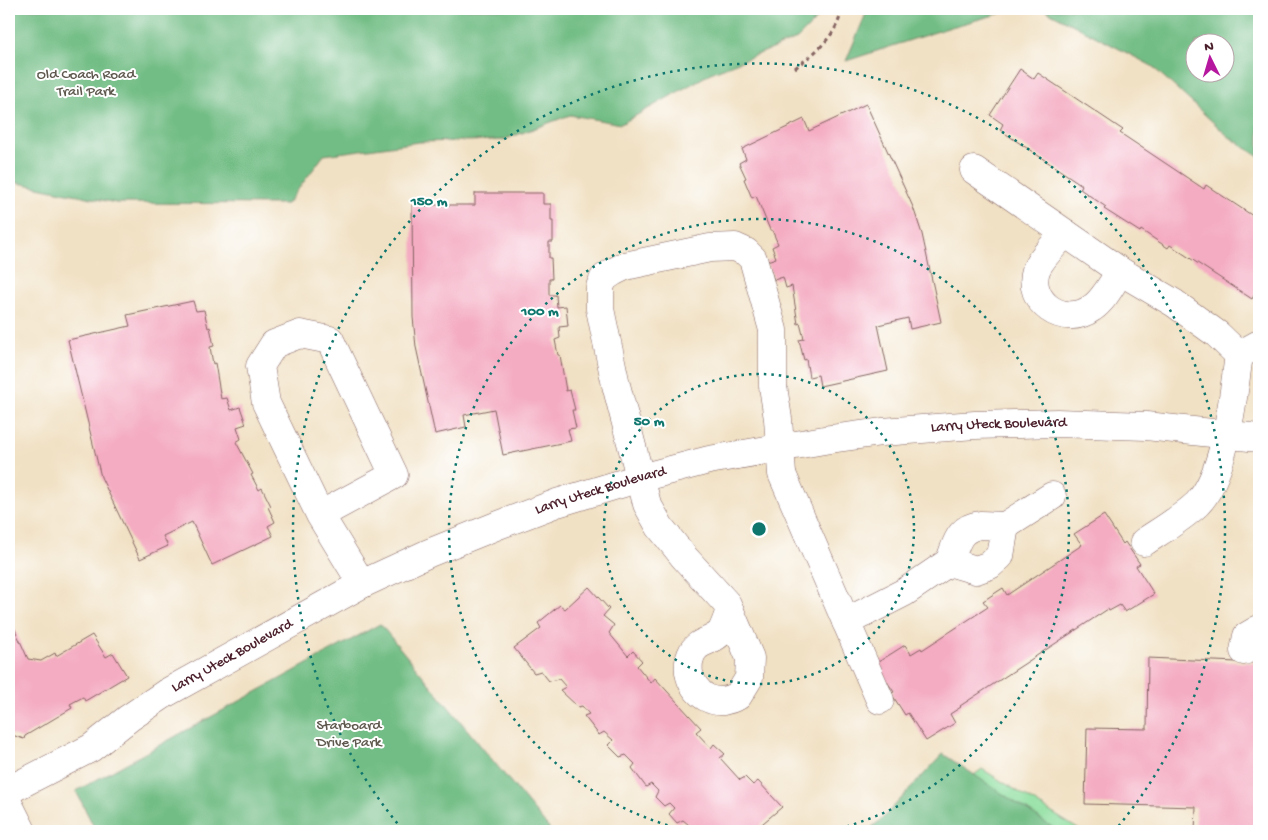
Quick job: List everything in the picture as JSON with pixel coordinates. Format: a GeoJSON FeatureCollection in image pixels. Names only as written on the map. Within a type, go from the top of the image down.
{"type":"FeatureCollection","features":[{"type":"Feature","properties":{"kind":"main road"},"geometry":{"type":"LineString","coordinates":[[974,170],[1120,272],[1174,303],[1217,334],[1249,350],[1227,434],[1209,488],[1197,504],[1144,542]]}},
{"type":"Feature","properties":{"kind":"main road"},"geometry":{"type":"LineString","coordinates":[[1065,233],[1042,259],[1036,271],[1036,286],[1041,300],[1050,310],[1062,315],[1074,316],[1092,308],[1106,293],[1120,272]]}},
{"type":"Feature","properties":{"kind":"main road"},"geometry":{"type":"LineString","coordinates":[[730,611],[727,604],[660,527],[647,504],[616,386],[612,357],[600,309],[600,287],[604,278],[625,266],[710,248],[735,247],[746,252],[753,259],[773,330],[772,386],[778,419],[782,474],[880,700]]}},
{"type":"Feature","properties":{"kind":"main road"},"geometry":{"type":"LineString","coordinates":[[320,515],[394,475],[330,340],[300,334],[274,344],[260,366],[266,403],[320,515],[362,584]]}},
{"type":"Feature","properties":{"kind":"main road","name":"Larry Uteck Boulevard"},"geometry":{"type":"LineString","coordinates":[[9,790],[91,748],[129,718],[166,693],[362,584],[429,553],[556,502],[640,478],[709,460],[779,447],[882,432],[976,425],[1102,424],[1146,426],[1259,438]]}},
{"type":"Feature","properties":{"kind":"main road"},"geometry":{"type":"LineString","coordinates":[[846,622],[905,592],[949,562],[959,536],[964,530],[972,526],[981,525],[1004,526],[1052,496]]}},
{"type":"Feature","properties":{"kind":"main road"},"geometry":{"type":"LineString","coordinates":[[949,562],[976,570],[990,565],[1000,556],[1004,526]]}},
{"type":"Feature","properties":{"kind":"main road"},"geometry":{"type":"LineString","coordinates":[[9,805],[22,831]]}},
{"type":"Feature","properties":{"kind":"path"},"geometry":{"type":"LineString","coordinates":[[795,68],[823,45],[833,33],[842,9]]}},
{"type":"Feature","properties":{"kind":"green space","name":"Old Coach Road Trail Park"},"geometry":{"type":"Polygon","coordinates":[[[9,9],[825,9],[825,11],[797,39],[713,72],[621,124],[570,115],[503,140],[419,142],[324,155],[287,204],[116,203],[9,181],[9,9]]]}},
{"type":"Feature","properties":{"kind":"green space"},"geometry":{"type":"Polygon","coordinates":[[[868,9],[1016,9],[951,27],[846,61],[868,9]]]}},
{"type":"Feature","properties":{"kind":"green space"},"geometry":{"type":"Polygon","coordinates":[[[1043,9],[1259,9],[1259,157],[1228,136],[1152,66],[1043,9]]]}},
{"type":"Feature","properties":{"kind":"green space","name":"Starboard Drive Park"},"geometry":{"type":"Polygon","coordinates":[[[380,624],[551,831],[96,831],[76,791],[380,624]]]}},
{"type":"Feature","properties":{"kind":"green space"},"geometry":{"type":"Polygon","coordinates":[[[943,754],[1058,831],[867,831],[881,820],[943,754]]]}},
{"type":"Feature","properties":{"kind":"green space"},"geometry":{"type":"Polygon","coordinates":[[[982,769],[1081,831],[900,831],[982,769]]]}},
{"type":"Feature","properties":{"kind":"building"},"geometry":{"type":"Polygon","coordinates":[[[1020,69],[1034,79],[1038,73],[1123,130],[1120,133],[1204,189],[1206,185],[1259,220],[1259,294],[1256,292],[1252,299],[1170,245],[1168,248],[1141,230],[1140,232],[1104,209],[1106,207],[1080,189],[1082,185],[1000,130],[1003,124],[990,115],[1020,69]]]}},
{"type":"Feature","properties":{"kind":"building"},"geometry":{"type":"Polygon","coordinates":[[[866,104],[913,207],[922,234],[941,322],[910,329],[908,318],[878,325],[888,371],[820,386],[818,375],[809,377],[806,359],[804,360],[799,340],[804,339],[800,323],[798,324],[792,286],[786,288],[783,277],[774,280],[767,261],[776,258],[772,247],[778,244],[756,196],[752,198],[739,163],[746,159],[742,149],[804,119],[809,131],[866,104]]]}},
{"type":"Feature","properties":{"kind":"building"},"geometry":{"type":"Polygon","coordinates":[[[475,193],[543,193],[543,204],[551,204],[553,242],[549,242],[552,279],[549,279],[549,295],[556,295],[557,307],[566,306],[568,326],[559,327],[560,338],[555,340],[558,355],[560,355],[566,391],[570,390],[575,410],[572,410],[576,428],[568,429],[571,441],[503,455],[494,409],[464,415],[466,427],[435,434],[416,347],[413,317],[412,205],[475,205],[475,193]]]}},
{"type":"Feature","properties":{"kind":"building"},"geometry":{"type":"Polygon","coordinates":[[[193,301],[196,311],[204,310],[208,328],[210,327],[214,346],[210,347],[213,364],[215,363],[221,399],[227,398],[231,410],[240,407],[246,424],[237,427],[241,439],[236,442],[253,474],[251,475],[259,490],[262,488],[271,506],[268,507],[275,522],[268,526],[273,536],[212,565],[192,522],[163,536],[168,546],[140,559],[101,477],[68,340],[130,326],[127,315],[193,301]]]}},
{"type":"Feature","properties":{"kind":"building"},"geometry":{"type":"Polygon","coordinates":[[[1104,515],[1123,544],[1125,542],[1140,564],[1136,566],[1154,594],[1125,612],[1120,605],[1109,611],[1108,609],[960,706],[950,714],[955,723],[926,741],[908,713],[905,715],[891,693],[894,692],[875,664],[905,645],[911,654],[921,648],[922,650],[988,607],[983,601],[1003,588],[1007,595],[1082,545],[1074,534],[1104,515]]]}},
{"type":"Feature","properties":{"kind":"building"},"geometry":{"type":"Polygon","coordinates":[[[589,587],[609,609],[603,616],[614,625],[609,633],[628,656],[633,651],[642,661],[637,666],[651,683],[655,678],[701,728],[696,732],[711,748],[714,744],[725,754],[720,758],[740,780],[745,777],[753,785],[758,781],[782,807],[756,829],[757,831],[685,831],[689,825],[683,820],[677,823],[669,814],[674,808],[669,803],[664,806],[655,797],[658,791],[651,784],[646,787],[632,768],[635,764],[626,755],[620,757],[608,745],[613,740],[604,732],[599,735],[584,716],[589,714],[582,706],[578,707],[560,690],[566,687],[559,679],[549,681],[541,671],[534,673],[514,648],[541,628],[538,623],[560,605],[565,609],[589,587]]]}},
{"type":"Feature","properties":{"kind":"building"},"geometry":{"type":"Polygon","coordinates":[[[9,616],[28,659],[41,661],[55,653],[56,656],[92,635],[106,657],[113,653],[127,676],[85,701],[83,697],[70,704],[72,708],[25,736],[24,739],[9,734],[9,616]]]}},
{"type":"Feature","properties":{"kind":"building"},"geometry":{"type":"Polygon","coordinates":[[[1148,658],[1259,663],[1259,831],[1195,831],[1196,807],[1085,804],[1087,728],[1147,729],[1148,658]]]}}]}
